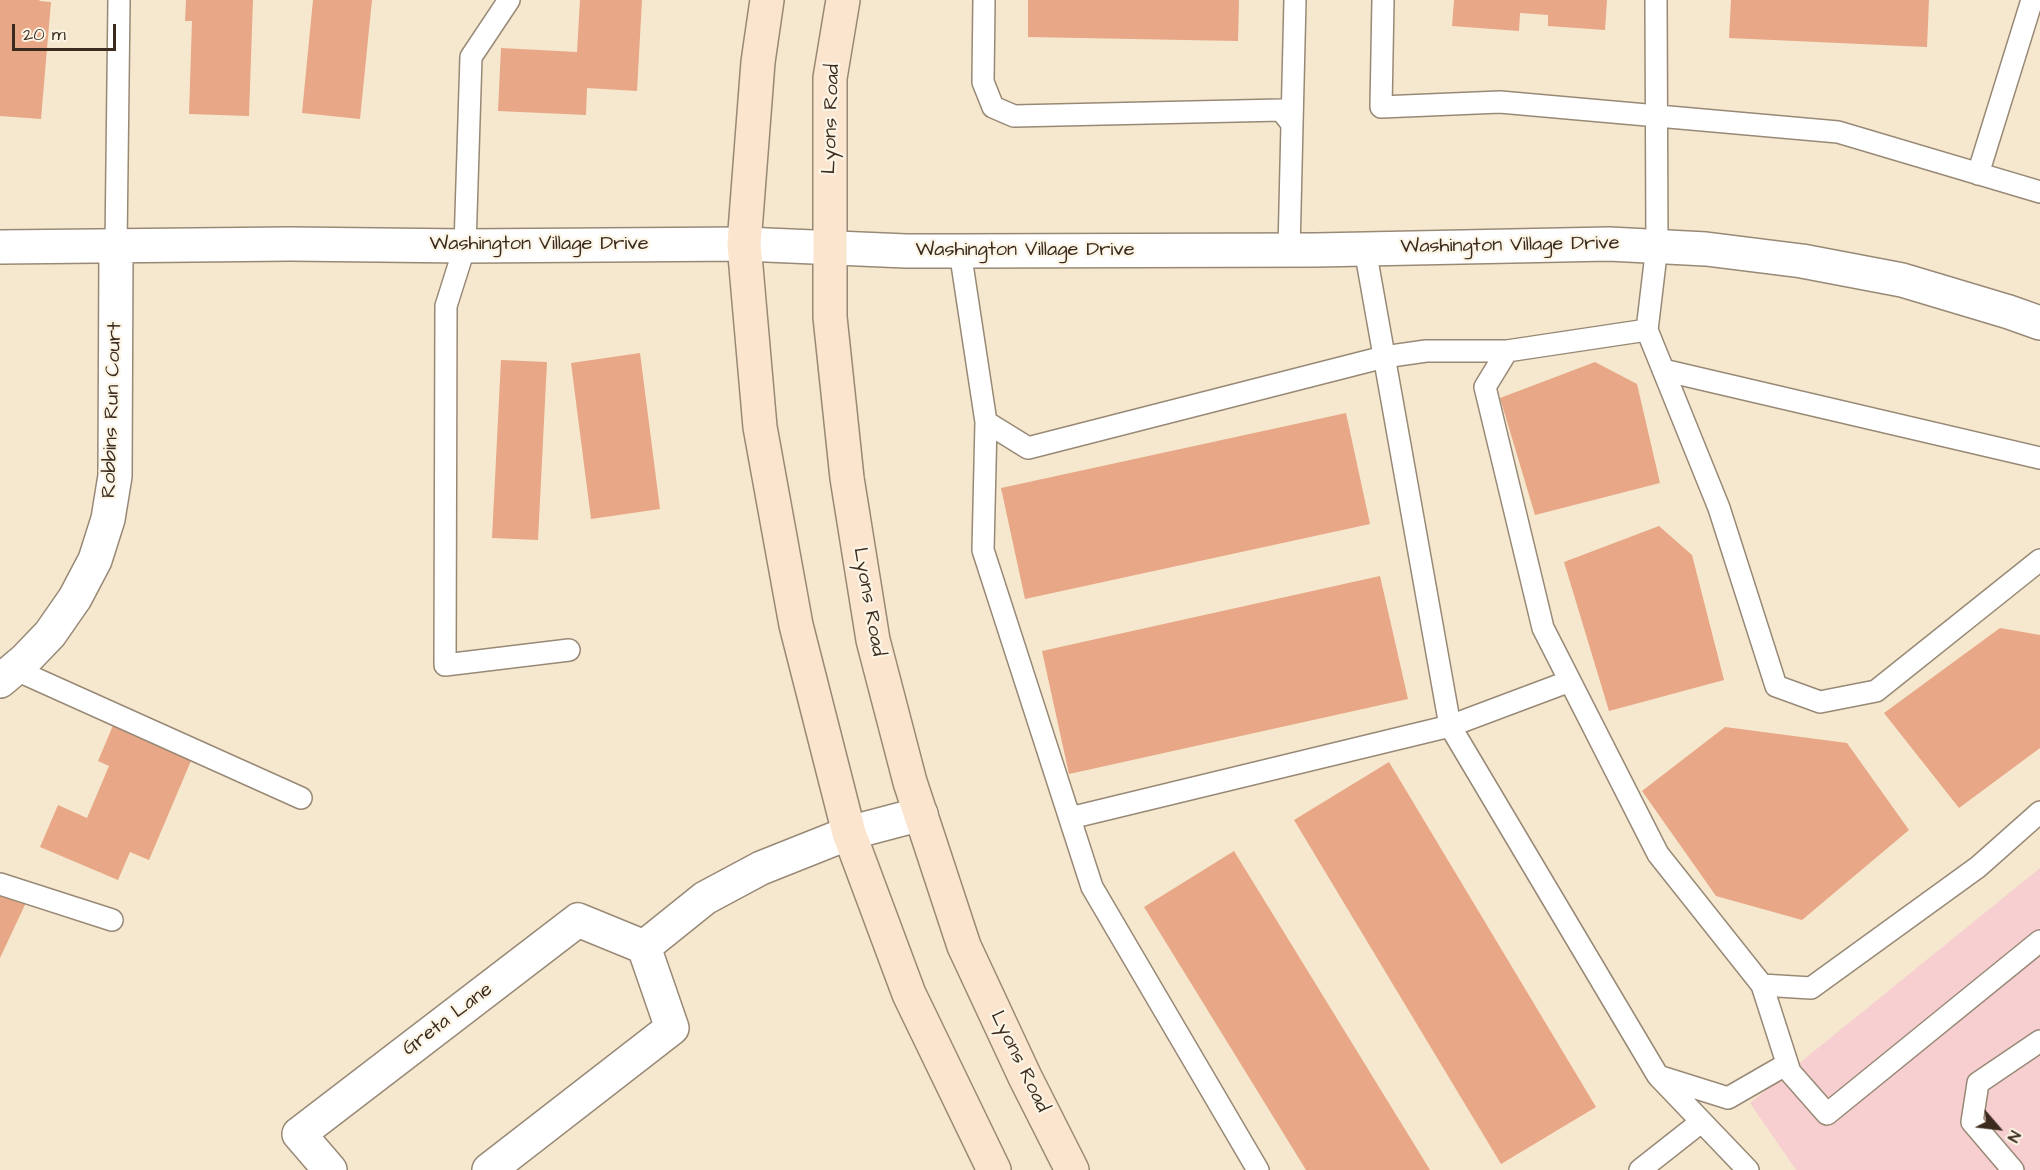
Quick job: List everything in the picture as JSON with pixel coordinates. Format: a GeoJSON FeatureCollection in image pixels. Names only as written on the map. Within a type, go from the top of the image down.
{"type":"FeatureCollection","features":[{"type":"Feature","properties":{"kind":"main road"},"geometry":{"type":"LineString","coordinates":[[767,0],[758,62],[744,244],[760,427],[795,625],[849,833],[909,994],[994,1170]]}},
{"type":"Feature","properties":{"kind":"main road","name":"Lyons Road"},"geometry":{"type":"LineString","coordinates":[[843,0],[830,78],[830,317],[847,478],[873,640],[910,782],[964,946],[1025,1077],[1072,1170]]}},
{"type":"Feature","properties":{"kind":"street","name":"Washington Village Drive"},"geometry":{"type":"LineString","coordinates":[[0,247],[290,244],[465,246],[744,244],[960,251],[1289,250],[1610,244],[1706,249],[1802,261],[1902,280],[2040,323]]}},
{"type":"Feature","properties":{"kind":"street","name":"Robbins Run Court"},"geometry":{"type":"LineString","coordinates":[[7,675],[50,634],[75,598],[95,560],[108,519],[115,476],[116,246]]}},
{"type":"Feature","properties":{"kind":"street"},"geometry":{"type":"LineString","coordinates":[[489,1170],[672,1028],[644,947],[705,898],[761,868],[849,833],[921,814]]}},
{"type":"Feature","properties":{"kind":"street","name":"Greta Lane"},"geometry":{"type":"LineString","coordinates":[[330,1170],[299,1134],[578,920],[644,947]]}},
{"type":"Feature","properties":{"kind":"lane"},"geometry":{"type":"LineString","coordinates":[[116,246],[119,0]]}},
{"type":"Feature","properties":{"kind":"lane"},"geometry":{"type":"LineString","coordinates":[[509,0],[471,57],[465,246],[446,306],[445,665],[570,650]]}},
{"type":"Feature","properties":{"kind":"lane"},"geometry":{"type":"LineString","coordinates":[[984,0],[983,82],[993,107],[1014,116],[1281,110],[1292,124]]}},
{"type":"Feature","properties":{"kind":"lane"},"geometry":{"type":"LineString","coordinates":[[1289,250],[1295,0]]}},
{"type":"Feature","properties":{"kind":"lane"},"geometry":{"type":"LineString","coordinates":[[1383,0],[1381,107],[1500,102],[1838,132],[2040,192]]}},
{"type":"Feature","properties":{"kind":"lane"},"geometry":{"type":"LineString","coordinates":[[1656,0],[1657,246],[1647,330],[1719,508],[1776,687],[1820,702],[1876,691],[2040,560]]}},
{"type":"Feature","properties":{"kind":"lane"},"geometry":{"type":"LineString","coordinates":[[1978,174],[2032,0]]}},
{"type":"Feature","properties":{"kind":"lane"},"geometry":{"type":"LineString","coordinates":[[1365,249],[1450,726],[1658,1076],[1748,1170]]}},
{"type":"Feature","properties":{"kind":"lane"},"geometry":{"type":"LineString","coordinates":[[960,251],[986,422],[983,550],[1092,887],[1258,1170]]}},
{"type":"Feature","properties":{"kind":"lane"},"geometry":{"type":"LineString","coordinates":[[986,422],[1028,448],[1384,357],[1426,351],[1507,351],[1647,330]]}},
{"type":"Feature","properties":{"kind":"lane"},"geometry":{"type":"LineString","coordinates":[[1507,351],[1485,387],[1543,628],[1658,854],[1762,985],[1790,1072],[1827,1114],[2040,941]]}},
{"type":"Feature","properties":{"kind":"lane"},"geometry":{"type":"LineString","coordinates":[[1663,370],[2040,458]]}},
{"type":"Feature","properties":{"kind":"lane"},"geometry":{"type":"LineString","coordinates":[[7,675],[301,798]]}},
{"type":"Feature","properties":{"kind":"lane"},"geometry":{"type":"LineString","coordinates":[[1070,818],[1450,726],[1570,681]]}},
{"type":"Feature","properties":{"kind":"lane"},"geometry":{"type":"LineString","coordinates":[[1762,985],[1811,988],[1977,867],[2040,812]]}},
{"type":"Feature","properties":{"kind":"lane"},"geometry":{"type":"LineString","coordinates":[[0,884],[112,920]]}},
{"type":"Feature","properties":{"kind":"lane"},"geometry":{"type":"LineString","coordinates":[[2013,1170],[1972,1122],[1978,1083],[2040,1041]]}},
{"type":"Feature","properties":{"kind":"lane"},"geometry":{"type":"LineString","coordinates":[[1658,1076],[1728,1098],[1787,1064]]}},
{"type":"Feature","properties":{"kind":"lane"},"geometry":{"type":"LineString","coordinates":[[1640,1170],[1701,1122]]}},
{"type":"Feature","properties":{"kind":"shaded area"},"geometry":{"type":"Polygon","coordinates":[[[2040,868],[2040,1170],[1796,1170],[1750,1103],[2040,868]]]}},
{"type":"Feature","properties":{"kind":"building"},"geometry":{"type":"Polygon","coordinates":[[[0,0],[51,2],[41,119],[0,116],[0,0]]]}},
{"type":"Feature","properties":{"kind":"building"},"geometry":{"type":"Polygon","coordinates":[[[186,0],[253,0],[249,116],[189,114],[192,21],[185,21],[186,0]]]}},
{"type":"Feature","properties":{"kind":"building"},"geometry":{"type":"Polygon","coordinates":[[[313,0],[372,0],[360,119],[302,113],[313,0]]]}},
{"type":"Feature","properties":{"kind":"building"},"geometry":{"type":"Polygon","coordinates":[[[580,0],[642,0],[637,91],[587,88],[586,115],[498,111],[501,48],[577,52],[580,0]]]}},
{"type":"Feature","properties":{"kind":"building"},"geometry":{"type":"Polygon","coordinates":[[[1028,0],[1239,0],[1238,41],[1028,37],[1028,0]]]}},
{"type":"Feature","properties":{"kind":"building"},"geometry":{"type":"Polygon","coordinates":[[[1454,0],[1607,0],[1605,30],[1548,26],[1548,15],[1520,13],[1519,31],[1452,26],[1454,0]]]}},
{"type":"Feature","properties":{"kind":"building"},"geometry":{"type":"Polygon","coordinates":[[[1731,0],[1929,0],[1927,47],[1729,38],[1731,0]]]}},
{"type":"Feature","properties":{"kind":"building"},"geometry":{"type":"Polygon","coordinates":[[[640,353],[660,509],[591,519],[571,363],[640,353]]]}},
{"type":"Feature","properties":{"kind":"building"},"geometry":{"type":"Polygon","coordinates":[[[501,360],[547,362],[538,540],[492,538],[501,360]]]}},
{"type":"Feature","properties":{"kind":"building"},"geometry":{"type":"Polygon","coordinates":[[[1595,362],[1637,384],[1660,483],[1535,515],[1500,398],[1595,362]]]}},
{"type":"Feature","properties":{"kind":"building"},"geometry":{"type":"Polygon","coordinates":[[[1346,413],[1370,524],[1025,599],[1001,488],[1346,413]]]}},
{"type":"Feature","properties":{"kind":"building"},"geometry":{"type":"Polygon","coordinates":[[[1659,526],[1692,555],[1724,680],[1609,711],[1564,562],[1659,526]]]}},
{"type":"Feature","properties":{"kind":"building"},"geometry":{"type":"Polygon","coordinates":[[[1380,576],[1408,699],[1069,774],[1042,651],[1380,576]]]}},
{"type":"Feature","properties":{"kind":"building"},"geometry":{"type":"Polygon","coordinates":[[[2000,628],[2040,635],[2040,748],[1959,808],[1884,713],[2000,628]]]}},
{"type":"Feature","properties":{"kind":"building"},"geometry":{"type":"Polygon","coordinates":[[[117,716],[196,749],[149,860],[130,852],[118,880],[40,847],[58,805],[87,818],[109,766],[98,761],[117,716]]]}},
{"type":"Feature","properties":{"kind":"building"},"geometry":{"type":"Polygon","coordinates":[[[1725,727],[1847,743],[1909,830],[1802,920],[1716,896],[1642,791],[1725,727]]]}},
{"type":"Feature","properties":{"kind":"building"},"geometry":{"type":"Polygon","coordinates":[[[1389,762],[1596,1107],[1501,1164],[1294,820],[1389,762]]]}},
{"type":"Feature","properties":{"kind":"building"},"geometry":{"type":"Polygon","coordinates":[[[1234,851],[1430,1170],[1306,1170],[1144,907],[1234,851]]]}},
{"type":"Feature","properties":{"kind":"building"},"geometry":{"type":"Polygon","coordinates":[[[0,880],[30,894],[0,958],[0,880]]]}}]}
